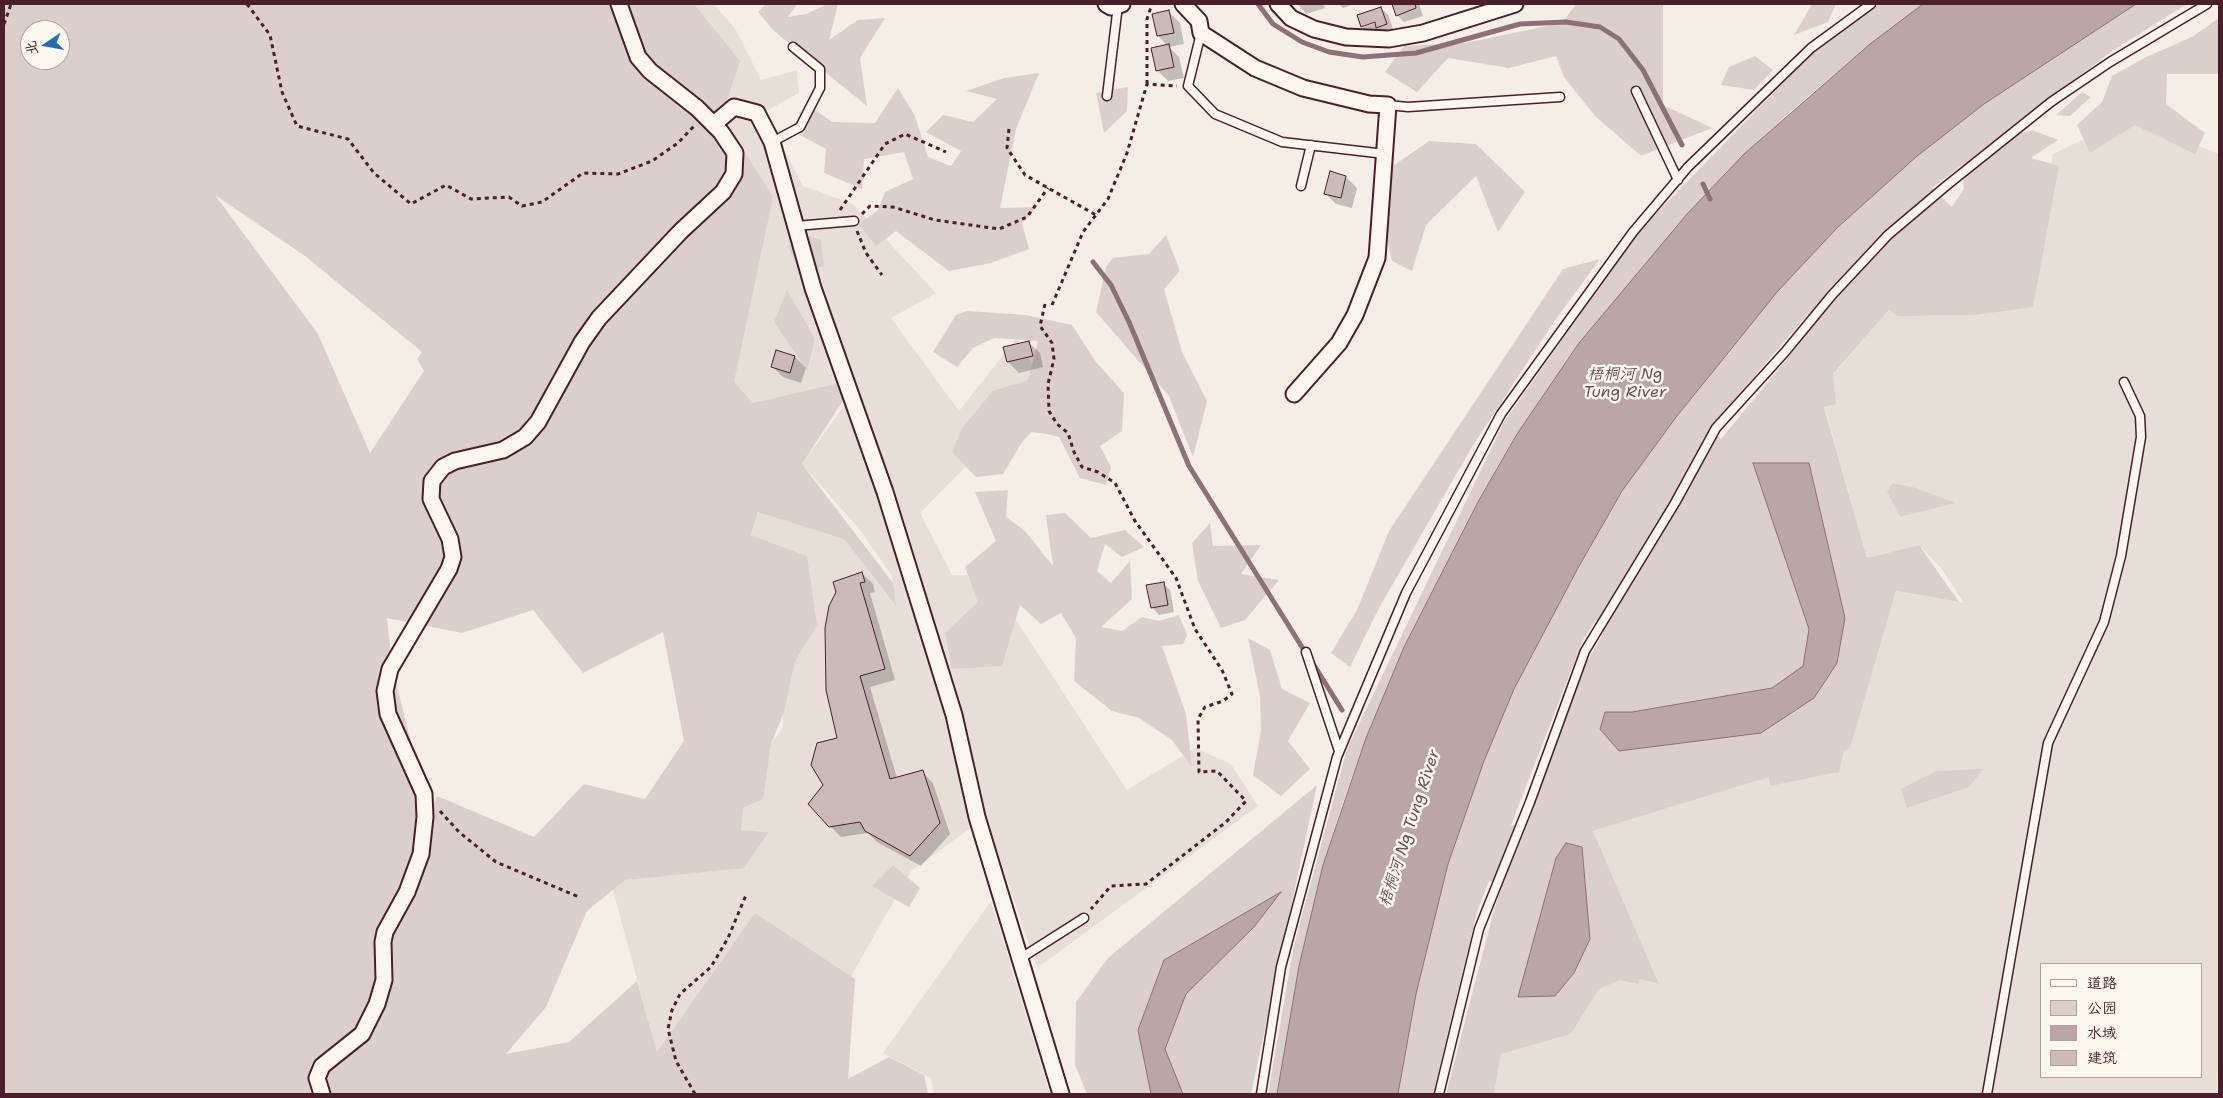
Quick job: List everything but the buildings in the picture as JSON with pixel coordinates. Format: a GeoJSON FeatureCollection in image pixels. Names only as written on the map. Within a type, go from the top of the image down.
{"type":"FeatureCollection","features":[{"type":"Feature","properties":{"kind":"street"},"geometry":{"type":"LineString","coordinates":[[322,1094],[317,1078],[322,1066],[362,1034],[377,1004],[384,980],[383,942],[385,932],[407,892],[422,854],[425,817],[424,794],[388,714],[385,691],[390,669],[448,569],[453,557],[450,539],[431,499],[432,481],[443,467],[455,460],[509,448],[525,437],[541,417],[582,342],[599,318],[680,231],[728,186],[734,174],[736,158],[727,139],[709,120],[658,78],[642,62],[632,46],[619,4]]}},
{"type":"Feature","properties":{"kind":"street"},"geometry":{"type":"LineString","coordinates":[[1183,4],[1199,21],[1201,33],[1255,68],[1303,88],[1369,104],[1388,105],[1386,154],[1377,258],[1355,315],[1339,343],[1294,394]]}},
{"type":"Feature","properties":{"kind":"street"},"geometry":{"type":"LineString","coordinates":[[1278,4],[1291,18],[1314,30],[1346,37],[1389,39],[1423,33],[1515,4]]}},
{"type":"Feature","properties":{"kind":"street"},"geometry":{"type":"LineString","coordinates":[[709,120],[734,107],[756,112],[772,142],[813,288],[885,492],[954,715],[977,817],[1061,1094]]}},
{"type":"Feature","properties":{"kind":"lane"},"geometry":{"type":"LineString","coordinates":[[1107,96],[1115,4]]}},
{"type":"Feature","properties":{"kind":"lane"},"geometry":{"type":"LineString","coordinates":[[1261,1094],[1281,967],[1339,751],[1406,593],[1501,414],[1633,232],[1678,180],[1811,48],[1870,4]]}},
{"type":"Feature","properties":{"kind":"lane"},"geometry":{"type":"LineString","coordinates":[[1439,1094],[1479,929],[1530,802],[1585,652],[1675,503],[1716,428],[1785,352],[1832,295],[1902,223],[2051,102],[2110,62],[2208,4]]}},
{"type":"Feature","properties":{"kind":"lane"},"geometry":{"type":"LineString","coordinates":[[1201,33],[1188,86],[1215,114],[1282,142],[1386,154]]}},
{"type":"Feature","properties":{"kind":"lane"},"geometry":{"type":"LineString","coordinates":[[772,142],[800,127],[820,88],[820,69],[793,47]]}},
{"type":"Feature","properties":{"kind":"lane"},"geometry":{"type":"LineString","coordinates":[[1636,91],[1678,180]]}},
{"type":"Feature","properties":{"kind":"lane"},"geometry":{"type":"LineString","coordinates":[[1388,105],[1408,107],[1560,97]]}},
{"type":"Feature","properties":{"kind":"lane"},"geometry":{"type":"LineString","coordinates":[[1302,186],[1311,145]]}},
{"type":"Feature","properties":{"kind":"lane"},"geometry":{"type":"LineString","coordinates":[[796,226],[854,221]]}},
{"type":"Feature","properties":{"kind":"lane"},"geometry":{"type":"LineString","coordinates":[[1987,1094],[2048,743],[2104,622],[2121,556],[2141,437],[2140,416],[2124,382]]}},
{"type":"Feature","properties":{"kind":"lane"},"geometry":{"type":"LineString","coordinates":[[1306,652],[1339,751]]}},
{"type":"Feature","properties":{"kind":"lane"},"geometry":{"type":"LineString","coordinates":[[1021,958],[1084,918]]}},
{"type":"Feature","properties":{"kind":"path"},"geometry":{"type":"LineString","coordinates":[[4,24],[11,4]]}},
{"type":"Feature","properties":{"kind":"path"},"geometry":{"type":"LineString","coordinates":[[248,4],[270,35],[282,92],[297,126],[348,139],[374,173],[411,204],[446,185],[471,199],[509,197],[522,206],[542,202],[583,173],[618,174],[652,160],[709,120]]}},
{"type":"Feature","properties":{"kind":"path"},"geometry":{"type":"LineString","coordinates":[[1052,305],[1083,232],[1108,199],[1127,153],[1147,84],[1147,19],[1152,4]]}},
{"type":"Feature","properties":{"kind":"path"},"geometry":{"type":"LineString","coordinates":[[1147,84],[1188,86]]}},
{"type":"Feature","properties":{"kind":"path"},"geometry":{"type":"LineString","coordinates":[[1009,129],[1007,148],[1025,175],[1096,215]]}},
{"type":"Feature","properties":{"kind":"path"},"geometry":{"type":"LineString","coordinates":[[832,223],[885,144],[905,134],[946,152]]}},
{"type":"Feature","properties":{"kind":"path"},"geometry":{"type":"LineString","coordinates":[[882,275],[866,253],[854,221],[870,206],[893,207],[935,220],[999,230],[1027,217],[1048,188]]}},
{"type":"Feature","properties":{"kind":"path"},"geometry":{"type":"LineString","coordinates":[[1045,304],[1040,326],[1052,343],[1054,359],[1048,384],[1049,411],[1057,424],[1068,433],[1074,452],[1082,467],[1098,472],[1115,482],[1135,521],[1176,578],[1195,630],[1222,670],[1232,694],[1223,701],[1205,707],[1198,719],[1199,772],[1217,771],[1246,801],[1226,822],[1146,884],[1110,886],[1084,918]]}},
{"type":"Feature","properties":{"kind":"path"},"geometry":{"type":"LineString","coordinates":[[424,794],[459,832],[496,862],[579,897]]}},
{"type":"Feature","properties":{"kind":"path"},"geometry":{"type":"LineString","coordinates":[[695,1094],[676,1061],[668,1029],[672,1010],[680,994],[711,967],[728,938],[746,895]]}},
{"type":"Feature","properties":{"kind":"shaded area"},"geometry":{"type":"Polygon","coordinates":[[[685,4],[714,4],[736,30],[761,80],[797,70],[799,93],[764,112],[803,186],[853,204],[936,293],[891,318],[959,411],[1017,338],[1045,386],[920,513],[952,575],[987,576],[1127,790],[1195,748],[1231,764],[1258,806],[1037,968],[986,817],[911,871],[850,978],[755,913],[657,1053],[611,883],[736,859],[768,832],[741,830],[736,811],[763,799],[765,752],[783,727],[784,661],[807,556],[751,535],[761,505],[844,539],[895,605],[892,576],[860,530],[802,464],[857,388],[753,403],[726,374],[773,197],[722,115],[685,4]]]}},
{"type":"Feature","properties":{"kind":"shaded area"},"geometry":{"type":"Polygon","coordinates":[[[2155,105],[2161,131],[2219,154],[2219,1033],[2217,1094],[1494,1094],[1501,1054],[1571,1034],[1610,971],[1659,984],[1593,831],[1759,780],[1883,634],[1896,591],[1964,603],[1941,568],[1919,545],[1867,558],[1820,390],[1890,309],[2030,302],[2053,154],[2155,105]]]}},
{"type":"Feature","properties":{"kind":"shaded area"},"geometry":{"type":"Polygon","coordinates":[[[991,901],[1050,1094],[934,1094],[931,1078],[883,1053],[991,901]]]}},
{"type":"Feature","properties":{"kind":"green space"},"geometry":{"type":"Polygon","coordinates":[[[4,4],[694,4],[740,61],[722,115],[773,197],[734,382],[753,403],[857,379],[802,464],[893,583],[896,606],[844,539],[758,512],[751,535],[807,556],[817,625],[795,661],[784,712],[771,744],[763,799],[743,808],[741,830],[769,832],[744,868],[625,880],[587,911],[546,1007],[506,1054],[569,1042],[637,981],[657,1052],[755,913],[855,979],[848,1079],[889,1057],[924,1075],[928,1094],[4,1094],[4,4]],[[215,195],[318,334],[370,453],[424,371],[417,359],[422,352],[305,256],[215,195]],[[533,610],[462,633],[387,618],[392,666],[424,794],[419,843],[437,796],[534,837],[584,784],[645,799],[684,741],[663,632],[583,673],[533,610]],[[344,1049],[322,1066],[320,1088],[344,1049]]]}},
{"type":"Feature","properties":{"kind":"green space"},"geometry":{"type":"Polygon","coordinates":[[[766,4],[797,4],[788,17],[806,14],[827,4],[838,4],[829,40],[858,20],[885,18],[860,58],[867,106],[774,31],[758,12],[766,4]]]}},
{"type":"Feature","properties":{"kind":"green space"},"geometry":{"type":"Polygon","coordinates":[[[1576,4],[1663,4],[1663,105],[1712,128],[1641,156],[1595,116],[1564,77],[1556,56],[1509,68],[1448,58],[1417,92],[1385,72],[1404,46],[1465,43],[1562,23],[1576,4]]]}},
{"type":"Feature","properties":{"kind":"green space"},"geometry":{"type":"Polygon","coordinates":[[[1812,4],[1836,4],[1828,22],[1794,35],[1812,4]]]}},
{"type":"Feature","properties":{"kind":"green space"},"geometry":{"type":"Polygon","coordinates":[[[1880,4],[1923,4],[1870,44],[1805,99],[1744,154],[1687,214],[1579,343],[1517,434],[1478,502],[1404,647],[1366,738],[1343,802],[1323,865],[1299,966],[1277,1094],[1268,1094],[1294,945],[1347,749],[1504,422],[1641,229],[1815,50],[1880,4]]]}},
{"type":"Feature","properties":{"kind":"green space"},"geometry":{"type":"Polygon","coordinates":[[[2136,4],[2187,4],[2112,51],[1996,140],[2032,130],[2058,140],[2031,158],[2059,166],[2033,307],[1975,315],[1898,316],[1889,310],[1833,374],[1836,404],[1824,407],[1867,558],[1919,545],[1959,602],[1896,591],[1850,748],[1844,751],[1839,772],[1770,786],[1769,777],[1593,831],[1659,984],[1640,979],[1638,984],[1620,980],[1599,989],[1571,1034],[1501,1054],[1494,1094],[1446,1094],[1494,910],[1503,884],[1489,881],[1477,912],[1433,1094],[1398,1094],[1416,994],[1448,864],[1484,761],[1514,689],[1578,568],[1622,491],[1677,416],[1778,291],[1837,228],[1916,157],[1984,104],[2136,4]],[[1962,165],[1932,188],[1952,207],[1964,189],[1962,165]],[[1808,314],[1710,429],[1721,439],[1806,336],[1808,314]],[[1596,620],[1583,640],[1511,825],[1524,828],[1584,667],[1603,634],[1596,620]]]}},
{"type":"Feature","properties":{"kind":"green space"},"geometry":{"type":"Polygon","coordinates":[[[2219,18],[2219,74],[2167,74],[2166,104],[2205,133],[2195,154],[2135,125],[2090,153],[2077,125],[2102,102],[2112,76],[2146,57],[2192,37],[2219,18]]]}},
{"type":"Feature","properties":{"kind":"green space"},"geometry":{"type":"Polygon","coordinates":[[[1755,56],[1773,70],[1754,90],[1721,85],[1729,67],[1755,56]]]}},
{"type":"Feature","properties":{"kind":"green space"},"geometry":{"type":"Polygon","coordinates":[[[1039,73],[1016,129],[1000,208],[1037,207],[1022,223],[1029,249],[991,263],[949,271],[896,231],[876,246],[859,224],[878,210],[885,192],[913,179],[904,152],[864,159],[862,189],[824,173],[826,149],[791,130],[810,106],[832,122],[875,123],[898,88],[915,116],[928,157],[951,166],[961,151],[926,132],[943,115],[973,122],[997,99],[966,91],[1004,78],[1039,73]]]}},
{"type":"Feature","properties":{"kind":"green space"},"geometry":{"type":"Polygon","coordinates":[[[1128,87],[1127,111],[1104,133],[1096,93],[1128,87]]]}},
{"type":"Feature","properties":{"kind":"green space"},"geometry":{"type":"Polygon","coordinates":[[[2082,92],[2091,97],[2070,116],[2056,115],[2082,92]]]}},
{"type":"Feature","properties":{"kind":"green space"},"geometry":{"type":"Polygon","coordinates":[[[1429,141],[1476,144],[1525,192],[1498,232],[1476,176],[1426,225],[1412,271],[1392,261],[1374,179],[1429,141]]]}},
{"type":"Feature","properties":{"kind":"green space"},"geometry":{"type":"Polygon","coordinates":[[[1166,235],[1180,271],[1164,289],[1182,352],[1207,401],[1193,457],[1169,396],[1096,312],[1106,267],[1113,258],[1149,254],[1166,235]]]}},
{"type":"Feature","properties":{"kind":"green space"},"geometry":{"type":"Polygon","coordinates":[[[809,236],[821,240],[824,266],[800,273],[788,246],[809,236]]]}},
{"type":"Feature","properties":{"kind":"green space"},"geometry":{"type":"Polygon","coordinates":[[[1600,259],[1553,323],[1472,447],[1379,608],[1350,667],[1331,653],[1357,610],[1389,531],[1563,269],[1600,259]]]}},
{"type":"Feature","properties":{"kind":"green space"},"geometry":{"type":"Polygon","coordinates":[[[787,290],[815,339],[807,371],[774,322],[787,290]]]}},
{"type":"Feature","properties":{"kind":"green space"},"geometry":{"type":"Polygon","coordinates":[[[967,311],[1026,315],[1072,325],[1096,362],[1124,393],[1122,431],[1100,446],[1111,467],[1106,485],[1080,478],[1059,437],[1047,434],[1031,432],[1021,444],[1003,474],[976,477],[952,452],[962,428],[993,391],[1028,380],[1038,341],[994,338],[973,348],[957,367],[933,352],[956,315],[967,311]]]}},
{"type":"Feature","properties":{"kind":"green space"},"geometry":{"type":"Polygon","coordinates":[[[1893,483],[1916,488],[1955,503],[1900,517],[1887,491],[1893,483]]]}},
{"type":"Feature","properties":{"kind":"green space"},"geometry":{"type":"Polygon","coordinates":[[[1008,490],[1006,517],[1025,531],[1053,566],[1046,515],[1065,513],[1091,538],[1125,530],[1144,547],[1122,557],[1105,544],[1097,571],[1111,583],[1130,561],[1132,599],[1101,627],[1122,631],[1142,617],[1159,621],[1179,615],[1187,635],[1183,644],[1162,646],[1186,714],[1192,767],[1172,740],[1139,718],[1112,711],[1074,681],[1076,638],[1061,613],[1041,624],[1020,605],[1002,666],[952,669],[945,633],[978,602],[965,567],[996,541],[975,492],[1008,490]]]}},
{"type":"Feature","properties":{"kind":"green space"},"geometry":{"type":"Polygon","coordinates":[[[1210,523],[1213,546],[1261,545],[1241,574],[1279,580],[1245,620],[1221,628],[1198,581],[1192,543],[1210,523]]]}},
{"type":"Feature","properties":{"kind":"green space"},"geometry":{"type":"Polygon","coordinates":[[[1248,638],[1270,650],[1282,689],[1310,703],[1288,741],[1310,769],[1281,796],[1253,775],[1261,731],[1260,696],[1248,638]]]}},
{"type":"Feature","properties":{"kind":"green space"},"geometry":{"type":"Polygon","coordinates":[[[1983,769],[1969,787],[1907,808],[1901,789],[1936,771],[1983,769]]]}},
{"type":"Feature","properties":{"kind":"green space"},"geometry":{"type":"Polygon","coordinates":[[[1317,785],[1251,1094],[1087,1094],[1075,1065],[1076,1002],[1108,958],[1317,785]]]}},
{"type":"Feature","properties":{"kind":"green space"},"geometry":{"type":"Polygon","coordinates":[[[893,865],[920,888],[909,907],[872,886],[893,865]]]}},
{"type":"Feature","properties":{"kind":"water","name":"梧桐河 Ng Tung River"},"geometry":{"type":"Polygon","coordinates":[[[1923,4],[2136,4],[1984,104],[1916,157],[1837,228],[1778,291],[1677,416],[1622,491],[1578,568],[1514,689],[1484,761],[1448,864],[1416,994],[1398,1094],[1277,1094],[1299,966],[1323,865],[1366,738],[1404,647],[1478,502],[1517,434],[1579,343],[1687,214],[1744,154],[1870,44],[1923,4]]]}},
{"type":"Feature","properties":{"kind":"water"},"geometry":{"type":"Polygon","coordinates":[[[1753,463],[1809,463],[1845,618],[1837,663],[1814,698],[1761,733],[1619,751],[1600,729],[1605,712],[1632,712],[1772,688],[1803,666],[1809,629],[1753,463]]]}},
{"type":"Feature","properties":{"kind":"water"},"geometry":{"type":"Polygon","coordinates":[[[1566,843],[1582,847],[1590,939],[1574,973],[1555,996],[1518,997],[1556,858],[1566,843]]]}},
{"type":"Feature","properties":{"kind":"water"},"geometry":{"type":"Polygon","coordinates":[[[1281,892],[1254,927],[1186,994],[1165,1049],[1183,1094],[1151,1094],[1138,1030],[1164,960],[1281,892]]]}},
{"type":"Feature","properties":{"kind":"waterway"},"geometry":{"type":"LineString","coordinates":[[1258,4],[1273,24],[1302,42],[1329,52],[1363,57],[1416,53],[1520,24],[1566,22],[1600,27],[1619,39],[1643,70],[1682,145]]}},
{"type":"Feature","properties":{"kind":"waterway"},"geometry":{"type":"LineString","coordinates":[[1703,184],[1710,199]]}},
{"type":"Feature","properties":{"kind":"waterway"},"geometry":{"type":"LineString","coordinates":[[1093,262],[1111,285],[1129,322],[1189,466],[1307,655]]}},
{"type":"Feature","properties":{"kind":"waterway"},"geometry":{"type":"LineString","coordinates":[[1312,662],[1342,710]]}}]}
